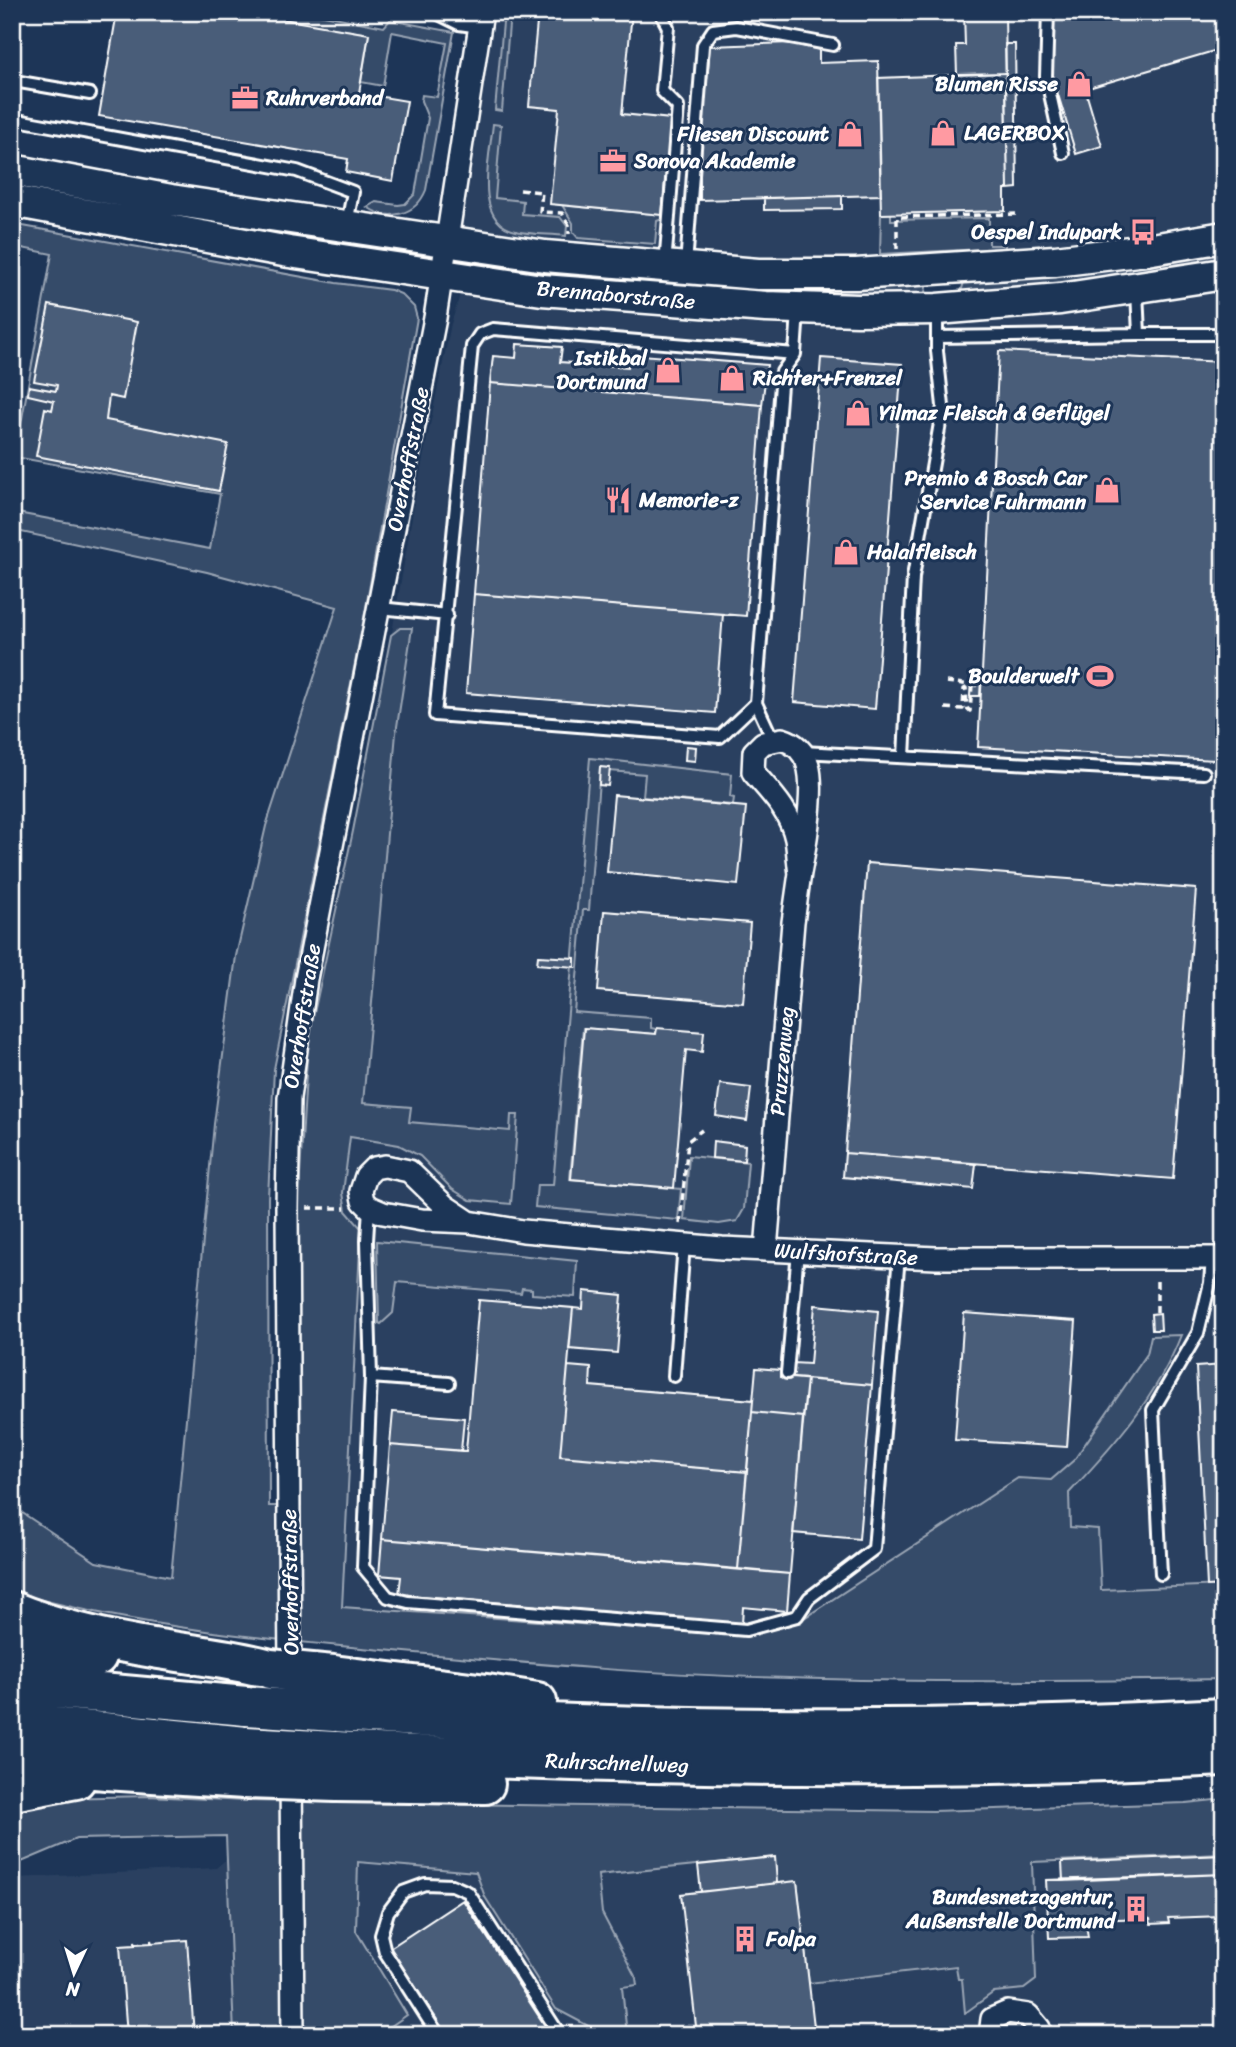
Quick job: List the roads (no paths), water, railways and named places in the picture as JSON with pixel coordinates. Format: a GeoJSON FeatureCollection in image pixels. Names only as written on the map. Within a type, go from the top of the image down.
{"type":"FeatureCollection","features":[{"type":"Feature","properties":{"kind":"highway"},"geometry":{"type":"LineString","coordinates":[[12,1611],[79,1633],[252,1677]]}},
{"type":"Feature","properties":{"kind":"highway"},"geometry":{"type":"LineString","coordinates":[[12,1647],[195,1667],[252,1677]]}},
{"type":"Feature","properties":{"kind":"highway","name":"Ruhrschnellweg"},"geometry":{"type":"LineString","coordinates":[[12,1685],[252,1677],[333,1694],[559,1724],[920,1728],[1224,1718]]}},
{"type":"Feature","properties":{"kind":"highway","name":"Ruhrschnellweg"},"geometry":{"type":"LineString","coordinates":[[12,1723],[246,1762],[336,1766],[846,1767],[1120,1762],[1224,1756]]}},
{"type":"Feature","properties":{"kind":"highway"},"geometry":{"type":"LineString","coordinates":[[12,1760],[204,1776]]}},
{"type":"Feature","properties":{"kind":"highway"},"geometry":{"type":"LineString","coordinates":[[12,1791],[83,1778],[204,1776],[246,1762]]}},
{"type":"Feature","properties":{"kind":"main road","name":"Brennaborstraße"},"geometry":{"type":"LineString","coordinates":[[12,170],[171,200],[545,256],[801,274],[856,274],[1055,261],[1224,237]]}},
{"type":"Feature","properties":{"kind":"main road","name":"Brennaborstraße"},"geometry":{"type":"LineString","coordinates":[[12,201],[289,252],[542,290],[858,310],[937,323],[1060,299],[1224,274]]}},
{"type":"Feature","properties":{"kind":"main road"},"geometry":{"type":"LineString","coordinates":[[937,323],[949,269]]}},
{"type":"Feature","properties":{"kind":"main road"},"geometry":{"type":"LineString","coordinates":[[798,308],[801,274]]}},
{"type":"Feature","properties":{"kind":"street","name":"Overhoffstraße"},"geometry":{"type":"LineString","coordinates":[[293,2035],[286,1207],[289,1098],[306,979],[380,608],[442,274],[481,19]]}},
{"type":"Feature","properties":{"kind":"street"},"geometry":{"type":"LineString","coordinates":[[774,740],[782,739],[792,743],[802,752]]}},
{"type":"Feature","properties":{"kind":"street","name":"Pruzzenweg"},"geometry":{"type":"LineString","coordinates":[[774,740],[763,743],[754,752],[753,772],[775,795],[787,813],[795,837],[800,873]]}},
{"type":"Feature","properties":{"kind":"street","name":"Pruzzenweg"},"geometry":{"type":"LineString","coordinates":[[766,1250],[793,922],[810,790],[809,766],[802,752]]}},
{"type":"Feature","properties":{"kind":"street","name":"Wulfshofstraße"},"geometry":{"type":"LineString","coordinates":[[469,1222],[445,1206],[409,1171],[393,1167],[374,1168],[366,1176],[361,1191],[363,1201],[360,1208],[398,1217],[469,1222],[523,1231],[682,1234],[766,1250],[899,1256],[1218,1258]]}},
{"type":"Feature","properties":{"kind":"street"},"geometry":{"type":"LineString","coordinates":[[990,2035],[992,2019],[1008,2012],[1028,2015],[1039,2028],[1041,2035]]}},
{"type":"Feature","properties":{"kind":"lane"},"geometry":{"type":"LineString","coordinates":[[435,12],[459,24],[481,19]]}},
{"type":"Feature","properties":{"kind":"lane"},"geometry":{"type":"LineString","coordinates":[[660,12],[668,27],[662,91],[678,107],[676,267]]}},
{"type":"Feature","properties":{"kind":"lane"},"geometry":{"type":"LineString","coordinates":[[1048,12],[1046,76],[1063,153]]}},
{"type":"Feature","properties":{"kind":"lane"},"geometry":{"type":"LineString","coordinates":[[676,267],[703,45],[713,30],[736,27],[833,45]]}},
{"type":"Feature","properties":{"kind":"lane"},"geometry":{"type":"LineString","coordinates":[[12,82],[90,94]]}},
{"type":"Feature","properties":{"kind":"lane"},"geometry":{"type":"LineString","coordinates":[[12,119],[298,171],[353,192],[347,227]]}},
{"type":"Feature","properties":{"kind":"lane"},"geometry":{"type":"LineString","coordinates":[[1137,288],[1139,334]]}},
{"type":"Feature","properties":{"kind":"lane"},"geometry":{"type":"LineString","coordinates":[[774,740],[756,703],[782,372],[795,354],[798,308]]}},
{"type":"Feature","properties":{"kind":"lane"},"geometry":{"type":"LineString","coordinates":[[904,757],[913,577],[943,406],[936,351],[937,323],[1139,334],[1224,334]]}},
{"type":"Feature","properties":{"kind":"lane"},"geometry":{"type":"LineString","coordinates":[[756,703],[720,737],[435,715],[472,346],[480,334],[493,329],[795,354]]}},
{"type":"Feature","properties":{"kind":"lane"},"geometry":{"type":"LineString","coordinates":[[380,608],[447,615]]}},
{"type":"Feature","properties":{"kind":"lane"},"geometry":{"type":"LineString","coordinates":[[802,752],[1204,773]]}},
{"type":"Feature","properties":{"kind":"lane"},"geometry":{"type":"LineString","coordinates":[[360,1208],[367,1241],[371,1377],[363,1567],[388,1597],[408,1602],[746,1630],[797,1616],[809,1598],[874,1549],[899,1256]]}},
{"type":"Feature","properties":{"kind":"lane"},"geometry":{"type":"LineString","coordinates":[[674,1376],[682,1234]]}},
{"type":"Feature","properties":{"kind":"lane"},"geometry":{"type":"LineString","coordinates":[[787,1373],[798,1251]]}},
{"type":"Feature","properties":{"kind":"lane"},"geometry":{"type":"LineString","coordinates":[[1161,1573],[1153,1410],[1198,1333],[1218,1258]]}},
{"type":"Feature","properties":{"kind":"lane"},"geometry":{"type":"LineString","coordinates":[[371,1377],[449,1383]]}},
{"type":"Feature","properties":{"kind":"lane"},"geometry":{"type":"LineString","coordinates":[[438,2035],[385,1952],[381,1934],[388,1912],[403,1892],[425,1884],[452,1885],[468,1892],[560,2035]]}},
{"type":"Feature","properties":{"kind":"place","name":"Blumen Risse"},"geometry":{"type":"Point","coordinates":[1079,84]}},
{"type":"Feature","properties":{"kind":"place","name":"Ruhrverband"},"geometry":{"type":"Point","coordinates":[245,98]}},
{"type":"Feature","properties":{"kind":"place","name":"LAGERBOX"},"geometry":{"type":"Point","coordinates":[943,133]}},
{"type":"Feature","properties":{"kind":"place","name":"Fliesen Discount"},"geometry":{"type":"Point","coordinates":[850,134]}},
{"type":"Feature","properties":{"kind":"place","name":"Sonova Akademie"},"geometry":{"type":"Point","coordinates":[613,161]}},
{"type":"Feature","properties":{"kind":"place","name":"Oespel Indupark"},"geometry":{"type":"Point","coordinates":[1143,232]}},
{"type":"Feature","properties":{"kind":"place","name":"Istikbal Dortmund"},"geometry":{"type":"Point","coordinates":[668,370]}},
{"type":"Feature","properties":{"kind":"place","name":"Richter+Frenzel"},"geometry":{"type":"Point","coordinates":[732,378]}},
{"type":"Feature","properties":{"kind":"place","name":"Yilmaz Fleisch & Geflügel"},"geometry":{"type":"Point","coordinates":[858,413]}},
{"type":"Feature","properties":{"kind":"place","name":"Premio & Bosch Car Service Fuhrmann"},"geometry":{"type":"Point","coordinates":[1107,490]}},
{"type":"Feature","properties":{"kind":"place","name":"Memorie-z"},"geometry":{"type":"Point","coordinates":[618,500]}},
{"type":"Feature","properties":{"kind":"place","name":"Halalfleisch"},"geometry":{"type":"Point","coordinates":[846,552]}},
{"type":"Feature","properties":{"kind":"place","name":"Boulderwelt"},"geometry":{"type":"Point","coordinates":[1100,676]}},
{"type":"Feature","properties":{"kind":"place","name":"Bundesnetzagentur, Außenstelle Dortmund"},"geometry":{"type":"Point","coordinates":[1136,1909]}},
{"type":"Feature","properties":{"kind":"place","name":"Folpa"},"geometry":{"type":"Point","coordinates":[745,1939]}}]}
